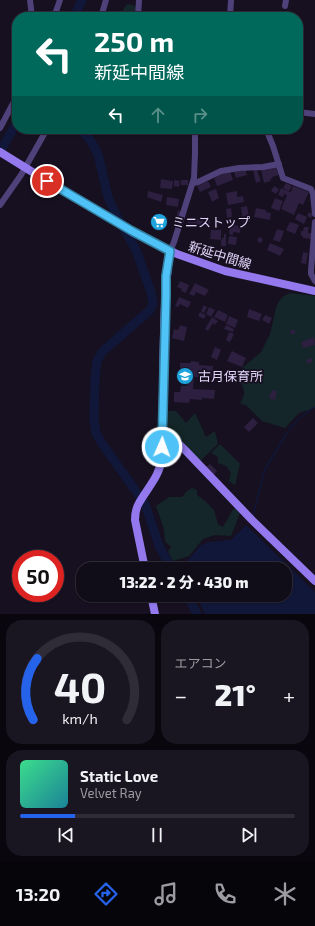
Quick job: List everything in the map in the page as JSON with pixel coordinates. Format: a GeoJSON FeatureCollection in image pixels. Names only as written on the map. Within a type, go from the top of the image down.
{"type":"FeatureCollection","features":[{"type":"Feature","properties":{"kind":"main road","name":"新延中間線"},"geometry":{"type":"LineString","coordinates":[[0,152],[132,231],[170,251],[225,270],[315,291]]}},
{"type":"Feature","properties":{"kind":"main road"},"geometry":{"type":"LineString","coordinates":[[144,562],[135,520],[139,503],[154,480],[161,459],[163,435],[166,276],[170,251]]}},
{"type":"Feature","properties":{"kind":"main road"},"geometry":{"type":"LineString","coordinates":[[163,435],[176,441],[252,520],[315,581]]}},
{"type":"Feature","properties":{"kind":"main road"},"geometry":{"type":"LineString","coordinates":[[152,602],[155,614]]}},
{"type":"Feature","properties":{"kind":"street"},"geometry":{"type":"LineString","coordinates":[[30,0],[31,12]]}},
{"type":"Feature","properties":{"kind":"street"},"geometry":{"type":"LineString","coordinates":[[56,12],[60,0]]}},
{"type":"Feature","properties":{"kind":"street"},"geometry":{"type":"LineString","coordinates":[[102,12],[106,0]]}},
{"type":"Feature","properties":{"kind":"street"},"geometry":{"type":"LineString","coordinates":[[138,12],[139,0]]}},
{"type":"Feature","properties":{"kind":"street"},"geometry":{"type":"LineString","coordinates":[[230,12],[231,0]]}},
{"type":"Feature","properties":{"kind":"street"},"geometry":{"type":"LineString","coordinates":[[0,128],[12,105]]}},
{"type":"Feature","properties":{"kind":"street"},"geometry":{"type":"LineString","coordinates":[[303,113],[315,114]]}},
{"type":"Feature","properties":{"kind":"street"},"geometry":{"type":"LineString","coordinates":[[0,206],[44,134]]}},
{"type":"Feature","properties":{"kind":"street"},"geometry":{"type":"LineString","coordinates":[[170,251],[193,183],[195,134]]}},
{"type":"Feature","properties":{"kind":"street"},"geometry":{"type":"LineString","coordinates":[[268,134],[283,178],[311,189],[315,214]]}},
{"type":"Feature","properties":{"kind":"street"},"geometry":{"type":"LineString","coordinates":[[193,183],[221,171],[279,164]]}},
{"type":"Feature","properties":{"kind":"street"},"geometry":{"type":"LineString","coordinates":[[315,222],[311,270],[311,274],[315,281]]}},
{"type":"Feature","properties":{"kind":"shaded area"},"geometry":{"type":"Polygon","coordinates":[[[127,4],[136,7],[136,12],[121,12],[127,4]]]}},
{"type":"Feature","properties":{"kind":"shaded area"},"geometry":{"type":"Polygon","coordinates":[[[290,293],[315,296],[315,408],[299,413],[285,428],[262,421],[247,406],[240,403],[244,396],[244,391],[239,379],[242,368],[261,352],[270,334],[279,301],[290,293]]]}},
{"type":"Feature","properties":{"kind":"shaded area"},"geometry":{"type":"Polygon","coordinates":[[[167,411],[176,411],[186,423],[195,413],[206,437],[215,431],[218,444],[200,461],[168,427],[167,411]]]}},
{"type":"Feature","properties":{"kind":"shaded area"},"geometry":{"type":"Polygon","coordinates":[[[220,444],[240,464],[235,485],[229,481],[231,473],[226,466],[218,463],[218,457],[211,453],[220,444]]]}},
{"type":"Feature","properties":{"kind":"shaded area"},"geometry":{"type":"Polygon","coordinates":[[[192,488],[197,490],[197,495],[214,510],[218,524],[223,527],[234,508],[240,513],[231,536],[215,535],[203,539],[189,556],[173,561],[168,551],[171,547],[165,541],[164,529],[156,506],[169,497],[182,497],[192,488]]]}},
{"type":"Feature","properties":{"kind":"water"},"geometry":{"type":"Polygon","coordinates":[[[246,525],[284,562],[184,562],[187,561],[201,545],[209,542],[231,540],[246,525]]]}},
{"type":"Feature","properties":{"kind":"water"},"geometry":{"type":"Polygon","coordinates":[[[292,570],[315,592],[315,614],[205,614],[199,602],[292,602],[292,570]]]}},
{"type":"Feature","properties":{"kind":"building"},"geometry":{"type":"Polygon","coordinates":[[[277,165],[279,175],[272,177],[273,178],[270,179],[271,181],[264,183],[261,170],[266,168],[268,170],[267,168],[277,165]]]}},
{"type":"Feature","properties":{"kind":"building"},"geometry":{"type":"Polygon","coordinates":[[[245,168],[247,175],[236,178],[234,172],[245,168]]]}},
{"type":"Feature","properties":{"kind":"building"},"geometry":{"type":"Polygon","coordinates":[[[257,170],[261,181],[256,183],[253,171],[257,170]]]}},
{"type":"Feature","properties":{"kind":"building"},"geometry":{"type":"Polygon","coordinates":[[[230,171],[233,180],[217,186],[214,178],[217,177],[216,175],[230,171]]]}},
{"type":"Feature","properties":{"kind":"building"},"geometry":{"type":"Polygon","coordinates":[[[161,179],[173,181],[172,189],[160,188],[161,179]]]}},
{"type":"Feature","properties":{"kind":"building"},"geometry":{"type":"Polygon","coordinates":[[[174,180],[180,181],[179,187],[174,186],[174,180]]]}},
{"type":"Feature","properties":{"kind":"building"},"geometry":{"type":"Polygon","coordinates":[[[181,180],[188,180],[188,185],[181,185],[181,180]]]}},
{"type":"Feature","properties":{"kind":"building"},"geometry":{"type":"Polygon","coordinates":[[[208,181],[211,187],[200,192],[197,186],[208,181]]]}},
{"type":"Feature","properties":{"kind":"building"},"geometry":{"type":"Polygon","coordinates":[[[286,183],[292,186],[289,191],[283,188],[286,183]]]}},
{"type":"Feature","properties":{"kind":"building"},"geometry":{"type":"Polygon","coordinates":[[[274,186],[279,189],[276,194],[271,191],[274,186]]]}},
{"type":"Feature","properties":{"kind":"building"},"geometry":{"type":"Polygon","coordinates":[[[293,186],[309,192],[303,205],[299,203],[294,215],[281,209],[287,195],[284,194],[283,197],[278,195],[281,188],[293,193],[291,192],[293,186]]]}},
{"type":"Feature","properties":{"kind":"building"},"geometry":{"type":"Polygon","coordinates":[[[216,189],[219,198],[212,202],[208,192],[216,189]]]}},
{"type":"Feature","properties":{"kind":"building"},"geometry":{"type":"Polygon","coordinates":[[[148,191],[163,195],[161,202],[147,197],[148,191]]]}},
{"type":"Feature","properties":{"kind":"building"},"geometry":{"type":"Polygon","coordinates":[[[237,191],[237,197],[243,196],[244,202],[228,205],[226,193],[237,191]]]}},
{"type":"Feature","properties":{"kind":"building"},"geometry":{"type":"Polygon","coordinates":[[[167,197],[179,199],[178,207],[166,205],[167,197]]]}},
{"type":"Feature","properties":{"kind":"building"},"geometry":{"type":"Polygon","coordinates":[[[275,198],[283,201],[279,211],[271,208],[275,198]]]}},
{"type":"Feature","properties":{"kind":"building"},"geometry":{"type":"Polygon","coordinates":[[[247,206],[250,222],[243,223],[241,207],[247,206]]]}},
{"type":"Feature","properties":{"kind":"building"},"geometry":{"type":"Polygon","coordinates":[[[231,208],[232,217],[227,218],[226,209],[231,208]]]}},
{"type":"Feature","properties":{"kind":"building"},"geometry":{"type":"Polygon","coordinates":[[[256,208],[266,210],[266,212],[271,213],[270,220],[254,217],[256,208]]]}},
{"type":"Feature","properties":{"kind":"building"},"geometry":{"type":"Polygon","coordinates":[[[178,210],[183,212],[180,219],[176,218],[178,210]]]}},
{"type":"Feature","properties":{"kind":"building"},"geometry":{"type":"Polygon","coordinates":[[[309,212],[313,214],[311,218],[307,216],[309,212]]]}},
{"type":"Feature","properties":{"kind":"building"},"geometry":{"type":"Polygon","coordinates":[[[298,213],[307,217],[304,224],[295,219],[298,213]]]}},
{"type":"Feature","properties":{"kind":"building"},"geometry":{"type":"Polygon","coordinates":[[[155,214],[167,221],[163,229],[151,222],[155,214]]]}},
{"type":"Feature","properties":{"kind":"building"},"geometry":{"type":"Polygon","coordinates":[[[203,218],[210,218],[210,224],[203,224],[203,218]]]}},
{"type":"Feature","properties":{"kind":"building"},"geometry":{"type":"Polygon","coordinates":[[[188,219],[203,219],[202,227],[192,226],[192,224],[190,224],[190,228],[187,228],[188,219]]]}},
{"type":"Feature","properties":{"kind":"building"},"geometry":{"type":"Polygon","coordinates":[[[290,222],[299,225],[295,234],[286,230],[290,222]]]}},
{"type":"Feature","properties":{"kind":"building"},"geometry":{"type":"Polygon","coordinates":[[[233,225],[241,226],[240,233],[233,232],[233,235],[230,235],[230,226],[233,227],[233,225]]]}},
{"type":"Feature","properties":{"kind":"building"},"geometry":{"type":"Polygon","coordinates":[[[304,227],[309,227],[308,233],[311,233],[311,239],[303,238],[303,236],[301,236],[301,231],[303,231],[304,227]]]}},
{"type":"Feature","properties":{"kind":"building"},"geometry":{"type":"Polygon","coordinates":[[[277,229],[284,231],[280,242],[273,240],[277,229]]]}},
{"type":"Feature","properties":{"kind":"building"},"geometry":{"type":"Polygon","coordinates":[[[211,230],[221,230],[221,240],[210,239],[211,230]]]}},
{"type":"Feature","properties":{"kind":"building"},"geometry":{"type":"Polygon","coordinates":[[[224,234],[226,234],[226,246],[221,246],[221,240],[224,238],[224,234]]]}},
{"type":"Feature","properties":{"kind":"building"},"geometry":{"type":"Polygon","coordinates":[[[229,236],[237,237],[236,245],[228,244],[229,236]]]}},
{"type":"Feature","properties":{"kind":"building"},"geometry":{"type":"Polygon","coordinates":[[[259,237],[263,239],[261,243],[257,241],[259,237]]]}},
{"type":"Feature","properties":{"kind":"building"},"geometry":{"type":"Polygon","coordinates":[[[270,243],[284,249],[280,256],[267,250],[270,243]]]}},
{"type":"Feature","properties":{"kind":"building"},"geometry":{"type":"Polygon","coordinates":[[[303,252],[308,253],[306,264],[301,263],[303,252]]]}},
{"type":"Feature","properties":{"kind":"building"},"geometry":{"type":"Polygon","coordinates":[[[180,281],[189,285],[186,293],[177,287],[180,281]]]}},
{"type":"Feature","properties":{"kind":"building"},"geometry":{"type":"Polygon","coordinates":[[[195,283],[209,290],[205,296],[196,292],[194,296],[189,294],[195,283]]]}},
{"type":"Feature","properties":{"kind":"building"},"geometry":{"type":"Polygon","coordinates":[[[179,297],[191,302],[188,308],[180,304],[178,307],[175,306],[179,297]]]}},
{"type":"Feature","properties":{"kind":"building"},"geometry":{"type":"Polygon","coordinates":[[[204,305],[207,307],[204,313],[201,311],[204,305]]]}},
{"type":"Feature","properties":{"kind":"building"},"geometry":{"type":"Polygon","coordinates":[[[209,307],[215,310],[211,317],[206,314],[209,307]]]}},
{"type":"Feature","properties":{"kind":"building"},"geometry":{"type":"Polygon","coordinates":[[[249,309],[262,314],[259,321],[247,317],[249,309]]]}},
{"type":"Feature","properties":{"kind":"building"},"geometry":{"type":"Polygon","coordinates":[[[218,310],[228,315],[225,322],[214,317],[218,310]]]}},
{"type":"Feature","properties":{"kind":"building"},"geometry":{"type":"Polygon","coordinates":[[[200,312],[206,315],[204,319],[198,316],[200,312]]]}},
{"type":"Feature","properties":{"kind":"building"},"geometry":{"type":"Polygon","coordinates":[[[265,315],[272,318],[269,324],[262,320],[265,315]]]}},
{"type":"Feature","properties":{"kind":"building"},"geometry":{"type":"Polygon","coordinates":[[[229,316],[238,320],[235,328],[226,324],[229,316]]]}},
{"type":"Feature","properties":{"kind":"building"},"geometry":{"type":"Polygon","coordinates":[[[212,317],[218,321],[215,325],[213,323],[208,331],[205,329],[212,317]]]}},
{"type":"Feature","properties":{"kind":"building"},"geometry":{"type":"Polygon","coordinates":[[[180,325],[187,327],[184,341],[172,338],[174,329],[178,330],[180,325]]]}},
{"type":"Feature","properties":{"kind":"building"},"geometry":{"type":"Polygon","coordinates":[[[226,325],[234,329],[233,332],[224,329],[226,325]]]}},
{"type":"Feature","properties":{"kind":"building"},"geometry":{"type":"Polygon","coordinates":[[[290,330],[295,330],[295,334],[291,334],[290,330]]]}},
{"type":"Feature","properties":{"kind":"building"},"geometry":{"type":"Polygon","coordinates":[[[229,332],[234,334],[230,342],[226,340],[229,332]]]}},
{"type":"Feature","properties":{"kind":"building"},"geometry":{"type":"Polygon","coordinates":[[[314,337],[315,345],[303,348],[301,342],[314,337]]]}},
{"type":"Feature","properties":{"kind":"building"},"geometry":{"type":"Polygon","coordinates":[[[215,347],[221,350],[217,360],[211,357],[215,347]]]}},
{"type":"Feature","properties":{"kind":"building"},"geometry":{"type":"Polygon","coordinates":[[[232,351],[246,358],[242,367],[227,361],[232,351]]]}},
{"type":"Feature","properties":{"kind":"building"},"geometry":{"type":"Polygon","coordinates":[[[311,358],[313,362],[308,364],[306,360],[311,358]]]}},
{"type":"Feature","properties":{"kind":"building"},"geometry":{"type":"Polygon","coordinates":[[[191,361],[199,362],[199,365],[213,366],[212,378],[194,377],[193,389],[215,390],[214,399],[190,399],[189,403],[174,402],[174,392],[180,392],[181,386],[187,386],[188,382],[180,381],[180,363],[191,363],[191,361]]]}},
{"type":"Feature","properties":{"kind":"building"},"geometry":{"type":"Polygon","coordinates":[[[272,390],[277,391],[275,400],[269,398],[272,390]]]}},
{"type":"Feature","properties":{"kind":"building"},"geometry":{"type":"Polygon","coordinates":[[[253,418],[258,423],[249,432],[244,427],[253,418]]]}},
{"type":"Feature","properties":{"kind":"building"},"geometry":{"type":"Polygon","coordinates":[[[210,464],[217,471],[214,475],[206,467],[210,464]]]}},
{"type":"Feature","properties":{"kind":"waterway"},"geometry":{"type":"LineString","coordinates":[[76,12],[82,0]]}},
{"type":"Feature","properties":{"kind":"waterway"},"geometry":{"type":"LineString","coordinates":[[0,152],[12,131]]}},
{"type":"Feature","properties":{"kind":"waterway"},"geometry":{"type":"LineString","coordinates":[[85,134],[98,154],[108,197],[115,213],[136,250],[151,292],[153,304],[150,310],[102,352],[97,361],[94,419],[96,433],[145,504],[159,546],[168,562]]}},
{"type":"Feature","properties":{"kind":"waterway"},"geometry":{"type":"LineString","coordinates":[[289,430],[300,418],[315,407]]}},
{"type":"Feature","properties":{"kind":"waterway"},"geometry":{"type":"LineString","coordinates":[[253,516],[265,469],[287,433]]}},
{"type":"Feature","properties":{"kind":"waterway"},"geometry":{"type":"LineString","coordinates":[[191,602],[197,614]]}},
{"type":"Feature","properties":{"kind":"place","name":"ミニストップ"},"geometry":{"type":"Point","coordinates":[159,222]}},
{"type":"Feature","properties":{"kind":"place","name":"古月保育所"},"geometry":{"type":"Point","coordinates":[185,376]}},
{"type":"Feature","properties":{"kind":"route"},"geometry":{"type":"LineString","coordinates":[[47,181],[132,231],[170,251],[166,276],[162,447]]}}]}
